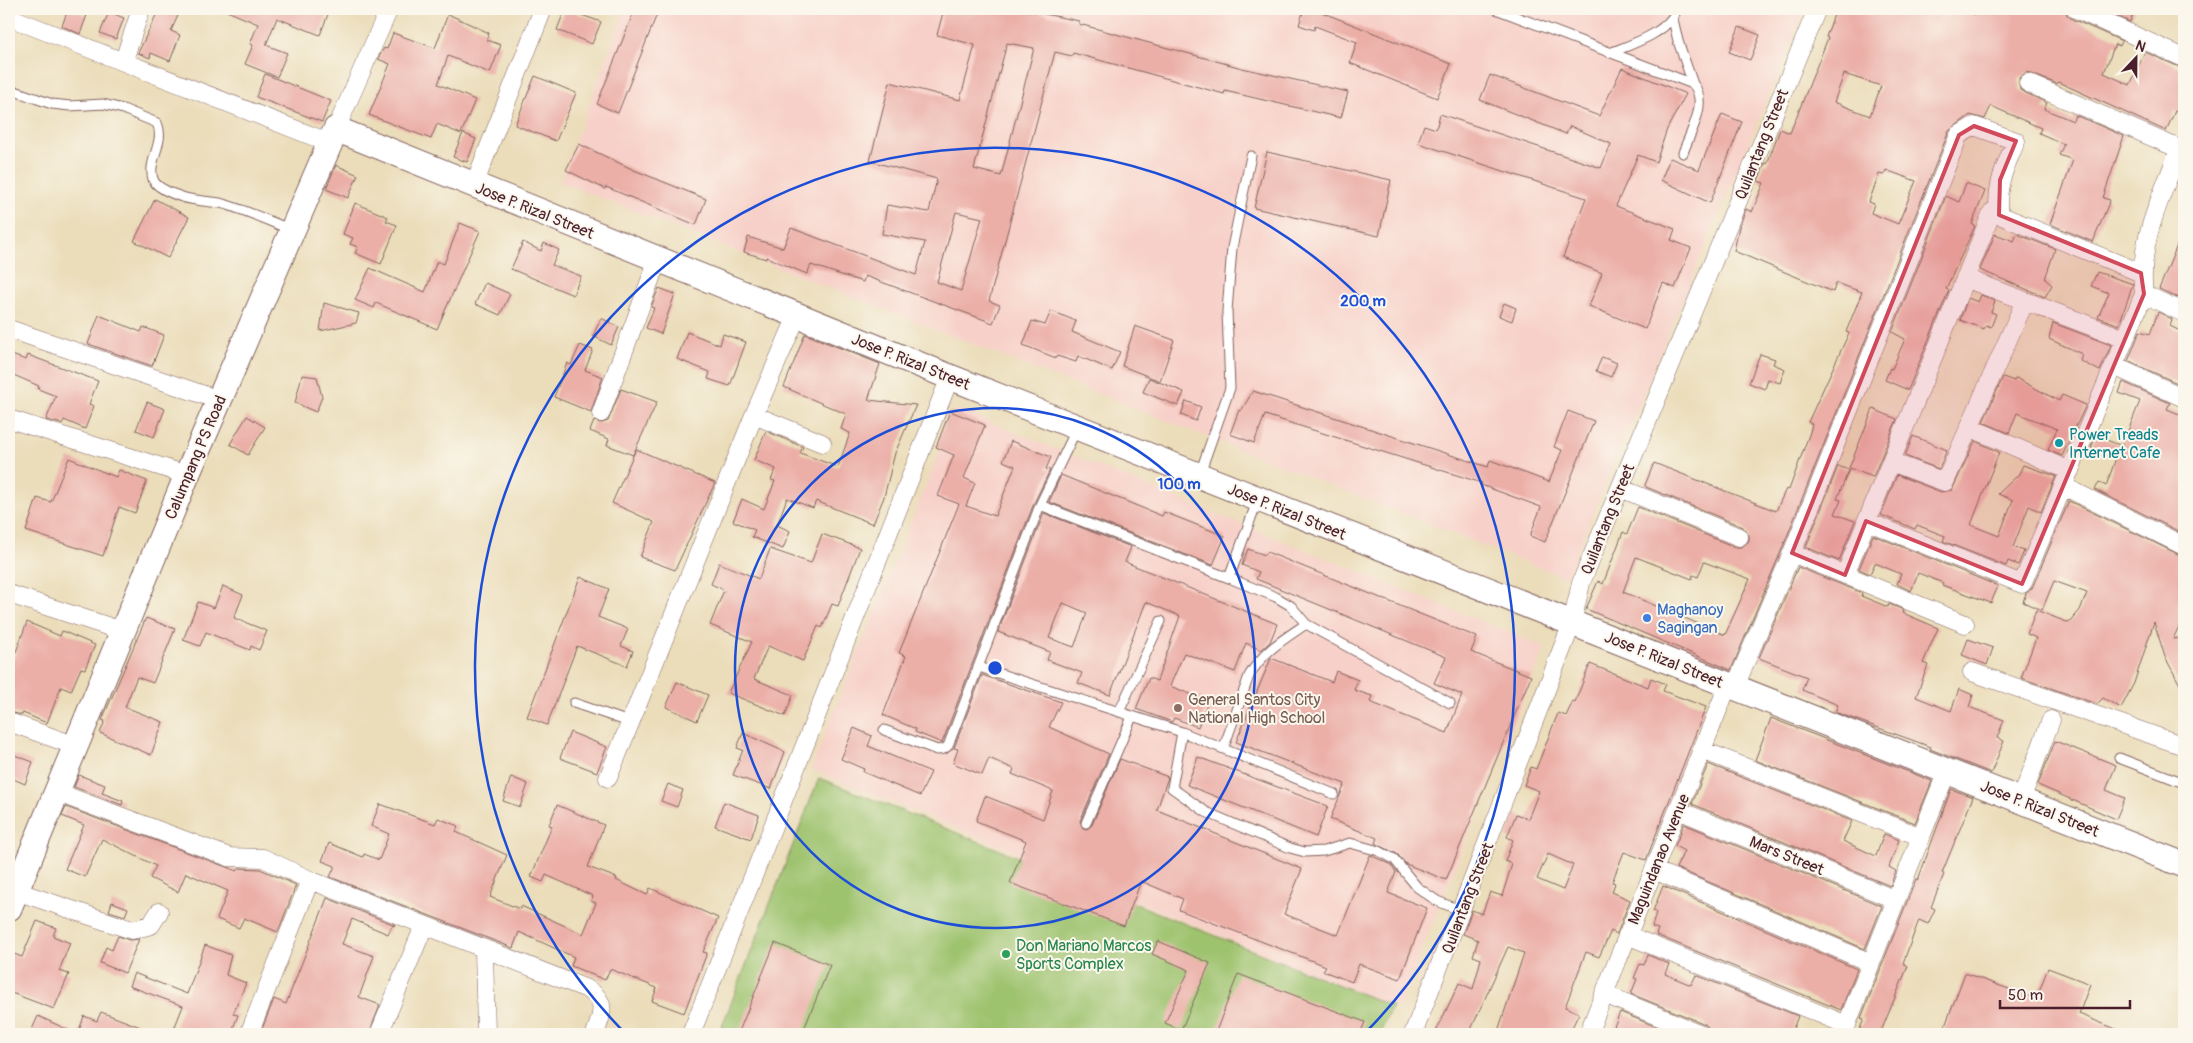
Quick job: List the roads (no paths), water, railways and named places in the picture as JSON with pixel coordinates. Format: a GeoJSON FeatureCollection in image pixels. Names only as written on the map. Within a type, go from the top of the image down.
{"type":"FeatureCollection","features":[{"type":"Feature","properties":{"kind":"street"},"geometry":{"type":"LineString","coordinates":[[124,60],[141,9]]}},
{"type":"Feature","properties":{"kind":"street","name":"Calumpang PS Road"},"geometry":{"type":"LineString","coordinates":[[12,900],[187,475],[389,9]]}},
{"type":"Feature","properties":{"kind":"street"},"geometry":{"type":"LineString","coordinates":[[474,185],[543,9]]}},
{"type":"Feature","properties":{"kind":"street","name":"Quilantang Street"},"geometry":{"type":"LineString","coordinates":[[1413,1034],[1572,623],[1581,583],[1817,9]]}},
{"type":"Feature","properties":{"kind":"street"},"geometry":{"type":"LineString","coordinates":[[2076,9],[2184,58]]}},
{"type":"Feature","properties":{"kind":"street"},"geometry":{"type":"LineString","coordinates":[[9,17],[333,136]]}},
{"type":"Feature","properties":{"kind":"street"},"geometry":{"type":"LineString","coordinates":[[1866,521],[2022,584],[2144,294],[2141,273],[2146,243],[2182,150],[2028,83]]}},
{"type":"Feature","properties":{"kind":"street","name":"Maguindanao Avenue"},"geometry":{"type":"LineString","coordinates":[[1588,1034],[1702,750],[1792,553],[1959,135],[1974,126],[2016,140],[2000,180],[1997,196],[1999,215]]}},
{"type":"Feature","properties":{"kind":"street","name":"Jose P. Rizal Street"},"geometry":{"type":"LineString","coordinates":[[333,136],[474,185],[1078,428],[2184,865]]}},
{"type":"Feature","properties":{"kind":"street"},"geometry":{"type":"LineString","coordinates":[[1845,575],[1992,212],[2141,273]]}},
{"type":"Feature","properties":{"kind":"street"},"geometry":{"type":"LineString","coordinates":[[601,413],[658,259]]}},
{"type":"Feature","properties":{"kind":"street"},"geometry":{"type":"LineString","coordinates":[[1965,278],[2125,339]]}},
{"type":"Feature","properties":{"kind":"street"},"geometry":{"type":"LineString","coordinates":[[2144,294],[2184,313]]}},
{"type":"Feature","properties":{"kind":"street"},"geometry":{"type":"LineString","coordinates":[[1891,462],[1946,482],[2025,300]]}},
{"type":"Feature","properties":{"kind":"street"},"geometry":{"type":"LineString","coordinates":[[608,778],[632,723],[754,415],[798,316]]}},
{"type":"Feature","properties":{"kind":"street"},"geometry":{"type":"LineString","coordinates":[[9,329],[219,400]]}},
{"type":"Feature","properties":{"kind":"street"},"geometry":{"type":"LineString","coordinates":[[2114,366],[2184,398]]}},
{"type":"Feature","properties":{"kind":"street"},"geometry":{"type":"LineString","coordinates":[[691,1034],[950,377]]}},
{"type":"Feature","properties":{"kind":"street"},"geometry":{"type":"LineString","coordinates":[[754,415],[822,443]]}},
{"type":"Feature","properties":{"kind":"street"},"geometry":{"type":"LineString","coordinates":[[9,419],[187,475]]}},
{"type":"Feature","properties":{"kind":"street"},"geometry":{"type":"LineString","coordinates":[[1970,427],[2066,478],[2184,546]]}},
{"type":"Feature","properties":{"kind":"street"},"geometry":{"type":"LineString","coordinates":[[1620,488],[1739,537]]}},
{"type":"Feature","properties":{"kind":"street"},"geometry":{"type":"LineString","coordinates":[[1792,553],[1965,624]]}},
{"type":"Feature","properties":{"kind":"street"},"geometry":{"type":"LineString","coordinates":[[9,594],[122,631]]}},
{"type":"Feature","properties":{"kind":"street"},"geometry":{"type":"LineString","coordinates":[[1972,672],[2184,746]]}},
{"type":"Feature","properties":{"kind":"street"},"geometry":{"type":"LineString","coordinates":[[2021,800],[2051,720]]}},
{"type":"Feature","properties":{"kind":"street"},"geometry":{"type":"LineString","coordinates":[[9,722],[76,746]]}},
{"type":"Feature","properties":{"kind":"street"},"geometry":{"type":"LineString","coordinates":[[1702,750],[1921,837]]}},
{"type":"Feature","properties":{"kind":"street"},"geometry":{"type":"LineString","coordinates":[[1627,935],[1845,1030],[1947,771]]}},
{"type":"Feature","properties":{"kind":"street"},"geometry":{"type":"LineString","coordinates":[[56,792],[230,857],[263,858],[310,880],[594,993],[602,1005],[601,1018],[595,1034]]}},
{"type":"Feature","properties":{"kind":"street","name":"Mars Street"},"geometry":{"type":"LineString","coordinates":[[1678,810],[1896,900]]}},
{"type":"Feature","properties":{"kind":"street"},"geometry":{"type":"LineString","coordinates":[[1654,870],[1871,963]]}},
{"type":"Feature","properties":{"kind":"street"},"geometry":{"type":"LineString","coordinates":[[249,1034],[310,880]]}},
{"type":"Feature","properties":{"kind":"street"},"geometry":{"type":"LineString","coordinates":[[12,900],[132,930],[151,925],[159,912]]}},
{"type":"Feature","properties":{"kind":"street"},"geometry":{"type":"LineString","coordinates":[[379,1034],[424,926]]}},
{"type":"Feature","properties":{"kind":"street"},"geometry":{"type":"LineString","coordinates":[[484,949],[486,1034]]}},
{"type":"Feature","properties":{"kind":"street"},"geometry":{"type":"LineString","coordinates":[[1604,994],[1701,1034]]}},
{"type":"Feature","properties":{"kind":"lane"},"geometry":{"type":"LineString","coordinates":[[1496,9],[1693,84]]}},
{"type":"Feature","properties":{"kind":"lane"},"geometry":{"type":"LineString","coordinates":[[1610,53],[1652,33],[1673,19],[1677,9]]}},
{"type":"Feature","properties":{"kind":"lane"},"geometry":{"type":"LineString","coordinates":[[1673,19],[1678,41],[1693,84],[1700,97],[1700,107],[1683,153]]}},
{"type":"Feature","properties":{"kind":"lane"},"geometry":{"type":"LineString","coordinates":[[9,89],[52,104],[70,106],[104,104],[122,108],[157,123],[160,130],[160,141],[152,170],[154,181],[163,188],[182,197],[220,204],[292,230]]}},
{"type":"Feature","properties":{"kind":"lane"},"geometry":{"type":"LineString","coordinates":[[1199,476],[1230,388],[1227,311],[1232,248],[1251,156]]}},
{"type":"Feature","properties":{"kind":"lane"},"geometry":{"type":"LineString","coordinates":[[884,730],[929,748],[944,749],[948,746],[1040,505],[1078,428]]}},
{"type":"Feature","properties":{"kind":"lane"},"geometry":{"type":"LineString","coordinates":[[1229,578],[1258,499]]}},
{"type":"Feature","properties":{"kind":"lane"},"geometry":{"type":"LineString","coordinates":[[1040,505],[1276,597],[1291,606],[1306,624],[1450,703]]}},
{"type":"Feature","properties":{"kind":"lane"},"geometry":{"type":"LineString","coordinates":[[1119,712],[1161,621]]}},
{"type":"Feature","properties":{"kind":"lane"},"geometry":{"type":"LineString","coordinates":[[1224,747],[1249,676],[1255,666],[1270,648],[1306,624]]}},
{"type":"Feature","properties":{"kind":"lane"},"geometry":{"type":"LineString","coordinates":[[979,667],[1224,747],[1334,794]]}},
{"type":"Feature","properties":{"kind":"lane"},"geometry":{"type":"LineString","coordinates":[[574,703],[632,723]]}},
{"type":"Feature","properties":{"kind":"lane"},"geometry":{"type":"LineString","coordinates":[[1086,823],[1132,717]]}},
{"type":"Feature","properties":{"kind":"lane"},"geometry":{"type":"LineString","coordinates":[[1182,732],[1172,788],[1186,800],[1206,812],[1290,848],[1305,852],[1324,851],[1350,843],[1379,851],[1394,859],[1417,887],[1437,901],[1462,911]]}},
{"type":"Feature","properties":{"kind":"lane"},"geometry":{"type":"LineString","coordinates":[[2119,758],[2184,783]]}},
{"type":"Feature","properties":{"kind":"place","name":"Power Treads Internet Cafe"},"geometry":{"type":"Point","coordinates":[2059,443]}},
{"type":"Feature","properties":{"kind":"place","name":"Maghanoy Sagingan"},"geometry":{"type":"Point","coordinates":[1647,618]}},
{"type":"Feature","properties":{"kind":"place","name":"General Santos City National High School"},"geometry":{"type":"Point","coordinates":[1178,708]}},
{"type":"Feature","properties":{"kind":"place","name":"Don Mariano Marcos Sports Complex"},"geometry":{"type":"Point","coordinates":[1006,954]}}]}
